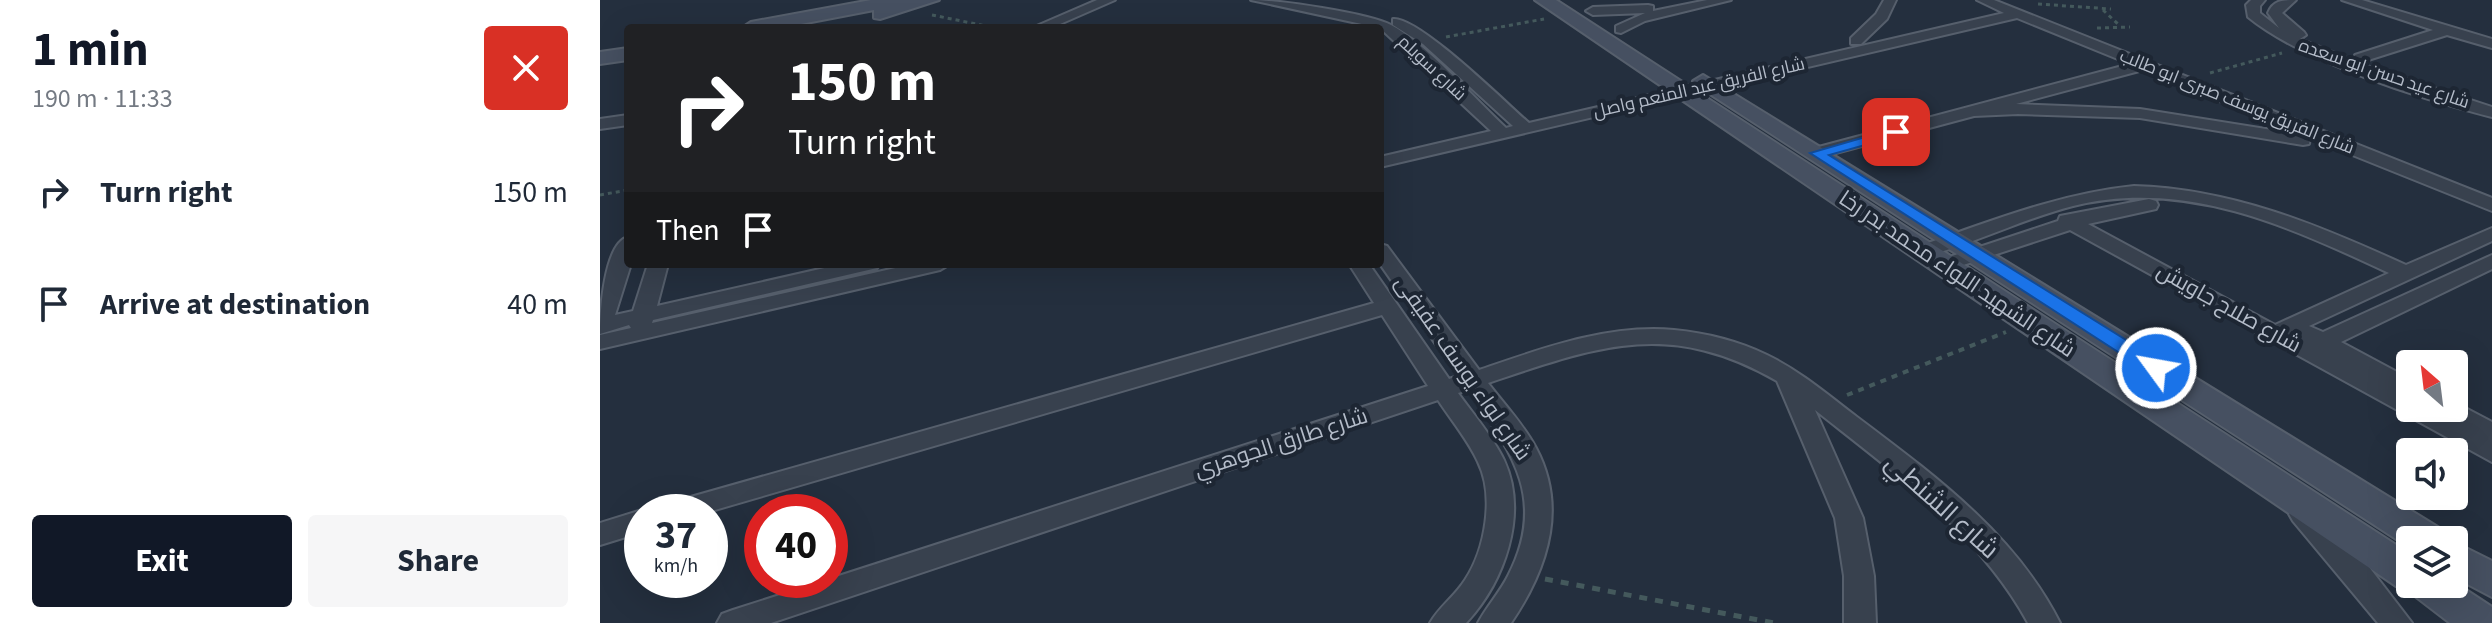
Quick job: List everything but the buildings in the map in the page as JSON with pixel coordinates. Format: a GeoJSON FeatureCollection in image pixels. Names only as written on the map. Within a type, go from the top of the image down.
{"type":"FeatureCollection","features":[{"type":"Feature","properties":{"kind":"street"},"geometry":{"type":"LineString","coordinates":[[776,24],[930,0]]}},
{"type":"Feature","properties":{"kind":"street"},"geometry":{"type":"LineString","coordinates":[[1039,24],[1087,0]]}},
{"type":"Feature","properties":{"kind":"street"},"geometry":{"type":"LineString","coordinates":[[1041,24],[1109,0]]}},
{"type":"Feature","properties":{"kind":"street","name":"شارع سويلم"},"geometry":{"type":"LineString","coordinates":[[1257,0],[1371,24]]}},
{"type":"Feature","properties":{"kind":"street","name":"شارع سويلم"},"geometry":{"type":"LineString","coordinates":[[1298,0],[1388,18],[1428,41],[1520,123]]}},
{"type":"Feature","properties":{"kind":"street"},"geometry":{"type":"LineString","coordinates":[[1570,6],[1636,11],[1725,0]]}},
{"type":"Feature","properties":{"kind":"street"},"geometry":{"type":"LineString","coordinates":[[1856,41],[1882,16],[1890,0]]}},
{"type":"Feature","properties":{"kind":"street","name":"شارع الفريق يوسف صبرى ابو طالب"},"geometry":{"type":"LineString","coordinates":[[1983,0],[2083,28],[2144,58],[2365,154],[2492,205]]}},
{"type":"Feature","properties":{"kind":"street","name":"شارع عيد حسن ابو سعده"},"geometry":{"type":"LineString","coordinates":[[2259,0],[2253,5],[2253,14],[2262,25],[2304,47],[2458,96],[2492,112]]}},
{"type":"Feature","properties":{"kind":"street","name":"شارع عيد حسن ابو سعده"},"geometry":{"type":"LineString","coordinates":[[2290,0],[2277,7],[2275,13],[2286,27],[2428,86]]}},
{"type":"Feature","properties":{"kind":"street"},"geometry":{"type":"LineString","coordinates":[[2348,0],[2448,30],[2489,35]]}},
{"type":"Feature","properties":{"kind":"street"},"geometry":{"type":"LineString","coordinates":[[2372,0],[2489,35]]}},
{"type":"Feature","properties":{"kind":"street"},"geometry":{"type":"LineString","coordinates":[[1621,29],[1641,18],[1692,3]]}},
{"type":"Feature","properties":{"kind":"street"},"geometry":{"type":"LineString","coordinates":[[820,24],[900,4]]}},
{"type":"Feature","properties":{"kind":"street","name":"شارع الشهيد اللواء محمد بدر رخا"},"geometry":{"type":"LineString","coordinates":[[1570,6],[1621,29],[1690,84],[1810,149],[1950,253],[2031,323],[2396,566]]}},
{"type":"Feature","properties":{"kind":"street","name":"شارع الشهيد اللواء محمد بدر رخا"},"geometry":{"type":"LineString","coordinates":[[1570,6],[1950,253],[2404,526]]}},
{"type":"Feature","properties":{"kind":"street","name":"شارع الفريق عبد المنعم واصل"},"geometry":{"type":"LineString","coordinates":[[1384,147],[1520,123],[2012,6]]}},
{"type":"Feature","properties":{"kind":"street","name":"شارع الفريق عبد المنعم واصل"},"geometry":{"type":"LineString","coordinates":[[1690,84],[1856,41],[2012,6]]}},
{"type":"Feature","properties":{"kind":"street","name":"شارع الفريق يوسف صبرى ابو طالب"},"geometry":{"type":"LineString","coordinates":[[2012,6],[2124,57],[2163,60],[2490,186]]}},
{"type":"Feature","properties":{"kind":"street","name":"شارع سويلم"},"geometry":{"type":"LineString","coordinates":[[1384,27],[1402,38],[1497,128]]}},
{"type":"Feature","properties":{"kind":"street"},"geometry":{"type":"LineString","coordinates":[[2360,58],[2448,30]]}},
{"type":"Feature","properties":{"kind":"street"},"geometry":{"type":"LineString","coordinates":[[600,50],[624,47]]}},
{"type":"Feature","properties":{"kind":"street"},"geometry":{"type":"LineString","coordinates":[[600,58],[624,55]]}},
{"type":"Feature","properties":{"kind":"street"},"geometry":{"type":"LineString","coordinates":[[1810,149],[2124,57]]}},
{"type":"Feature","properties":{"kind":"street"},"geometry":{"type":"LineString","coordinates":[[1810,149],[1975,111],[2144,58]]}},
{"type":"Feature","properties":{"kind":"street","name":"شارع عيد حسن ابو سعده"},"geometry":{"type":"LineString","coordinates":[[2458,96],[2492,103]]}},
{"type":"Feature","properties":{"kind":"street"},"geometry":{"type":"LineString","coordinates":[[1975,111],[2072,107],[2159,113],[2246,127],[2365,154]]}},
{"type":"Feature","properties":{"kind":"street"},"geometry":{"type":"LineString","coordinates":[[600,116],[624,112]]}},
{"type":"Feature","properties":{"kind":"street"},"geometry":{"type":"LineString","coordinates":[[600,124],[624,121]]}},
{"type":"Feature","properties":{"kind":"street","name":"شارع الفريق عبد المنعم واصل"},"geometry":{"type":"LineString","coordinates":[[1384,161],[1497,128]]}},
{"type":"Feature","properties":{"kind":"street"},"geometry":{"type":"LineString","coordinates":[[1950,253],[2069,213],[2128,206],[2205,210],[2281,233],[2397,278]]}},
{"type":"Feature","properties":{"kind":"street","name":"شارع صلاح جاويش"},"geometry":{"type":"LineString","coordinates":[[2069,213],[2313,345],[2396,399]]}},
{"type":"Feature","properties":{"kind":"street"},"geometry":{"type":"LineString","coordinates":[[2284,329],[2492,234]]}},
{"type":"Feature","properties":{"kind":"street"},"geometry":{"type":"LineString","coordinates":[[624,255],[600,326],[641,325],[920,268]]}},
{"type":"Feature","properties":{"kind":"street","name":"شارع لواء يوسف عفيفى"},"geometry":{"type":"LineString","coordinates":[[1384,256],[1524,450],[1536,477],[1539,527],[1524,575],[1494,623]]}},
{"type":"Feature","properties":{"kind":"street"},"geometry":{"type":"LineString","coordinates":[[2313,345],[2492,261]]}},
{"type":"Feature","properties":{"kind":"street"},"geometry":{"type":"LineString","coordinates":[[641,325],[657,268]]}},
{"type":"Feature","properties":{"kind":"street"},"geometry":{"type":"LineString","coordinates":[[600,342],[641,325],[855,268]]}},
{"type":"Feature","properties":{"kind":"street","name":"شارع لواء يوسف عفيفى"},"geometry":{"type":"LineString","coordinates":[[1362,268],[1492,462],[1501,490],[1502,520],[1494,552],[1478,584],[1446,623]]}},
{"type":"Feature","properties":{"kind":"street"},"geometry":{"type":"LineString","coordinates":[[728,496],[1388,306]]}},
{"type":"Feature","properties":{"kind":"street","name":"شارع طارق الجوهري"},"geometry":{"type":"LineString","coordinates":[[733,623],[1584,344],[1652,335],[1723,344],[1757,357],[1823,405]]}},
{"type":"Feature","properties":{"kind":"street","name":"شارع صلاح جاويش"},"geometry":{"type":"LineString","coordinates":[[2313,345],[2396,383]]}},
{"type":"Feature","properties":{"kind":"street"},"geometry":{"type":"LineString","coordinates":[[1787,376],[1849,518],[1859,576],[1860,623]]}},
{"type":"Feature","properties":{"kind":"street","name":"شارع الشنطي"},"geometry":{"type":"LineString","coordinates":[[1823,405],[1977,532],[2011,570],[2044,623]]}},
{"type":"Feature","properties":{"kind":"street"},"geometry":{"type":"LineString","coordinates":[[2468,420],[2492,433]]}},
{"type":"Feature","properties":{"kind":"street","name":"شارع صلاح جاويش"},"geometry":{"type":"LineString","coordinates":[[2436,422],[2492,453]]}},
{"type":"Feature","properties":{"kind":"street"},"geometry":{"type":"LineString","coordinates":[[2278,487],[2359,575],[2396,623]]}},
{"type":"Feature","properties":{"kind":"street"},"geometry":{"type":"LineString","coordinates":[[600,534],[624,527]]}},
{"type":"Feature","properties":{"kind":"street"},"geometry":{"type":"LineString","coordinates":[[2468,566],[2492,581]]}},
{"type":"Feature","properties":{"kind":"street"},"geometry":{"type":"LineString","coordinates":[[2445,598],[2483,623]]}},
{"type":"Feature","properties":{"kind":"path"},"geometry":{"type":"LineString","coordinates":[[900,4],[980,24]]}},
{"type":"Feature","properties":{"kind":"path"},"geometry":{"type":"LineString","coordinates":[[1428,41],[1570,6]]}},
{"type":"Feature","properties":{"kind":"path"},"geometry":{"type":"LineString","coordinates":[[2012,6],[2111,9]]}},
{"type":"Feature","properties":{"kind":"path"},"geometry":{"type":"LineString","coordinates":[[2101,8],[2121,27]]}},
{"type":"Feature","properties":{"kind":"path"},"geometry":{"type":"LineString","coordinates":[[2083,28],[2130,27]]}},
{"type":"Feature","properties":{"kind":"path"},"geometry":{"type":"LineString","coordinates":[[2204,75],[2304,47]]}},
{"type":"Feature","properties":{"kind":"path"},"geometry":{"type":"LineString","coordinates":[[600,195],[624,191]]}},
{"type":"Feature","properties":{"kind":"path"},"geometry":{"type":"LineString","coordinates":[[1823,405],[2031,323]]}},
{"type":"Feature","properties":{"kind":"path"},"geometry":{"type":"LineString","coordinates":[[1524,575],[1774,623]]}},
{"type":"Feature","properties":{"kind":"route"},"geometry":{"type":"LineString","coordinates":[[1896,132],[1817,153],[2156,368]]}}]}
